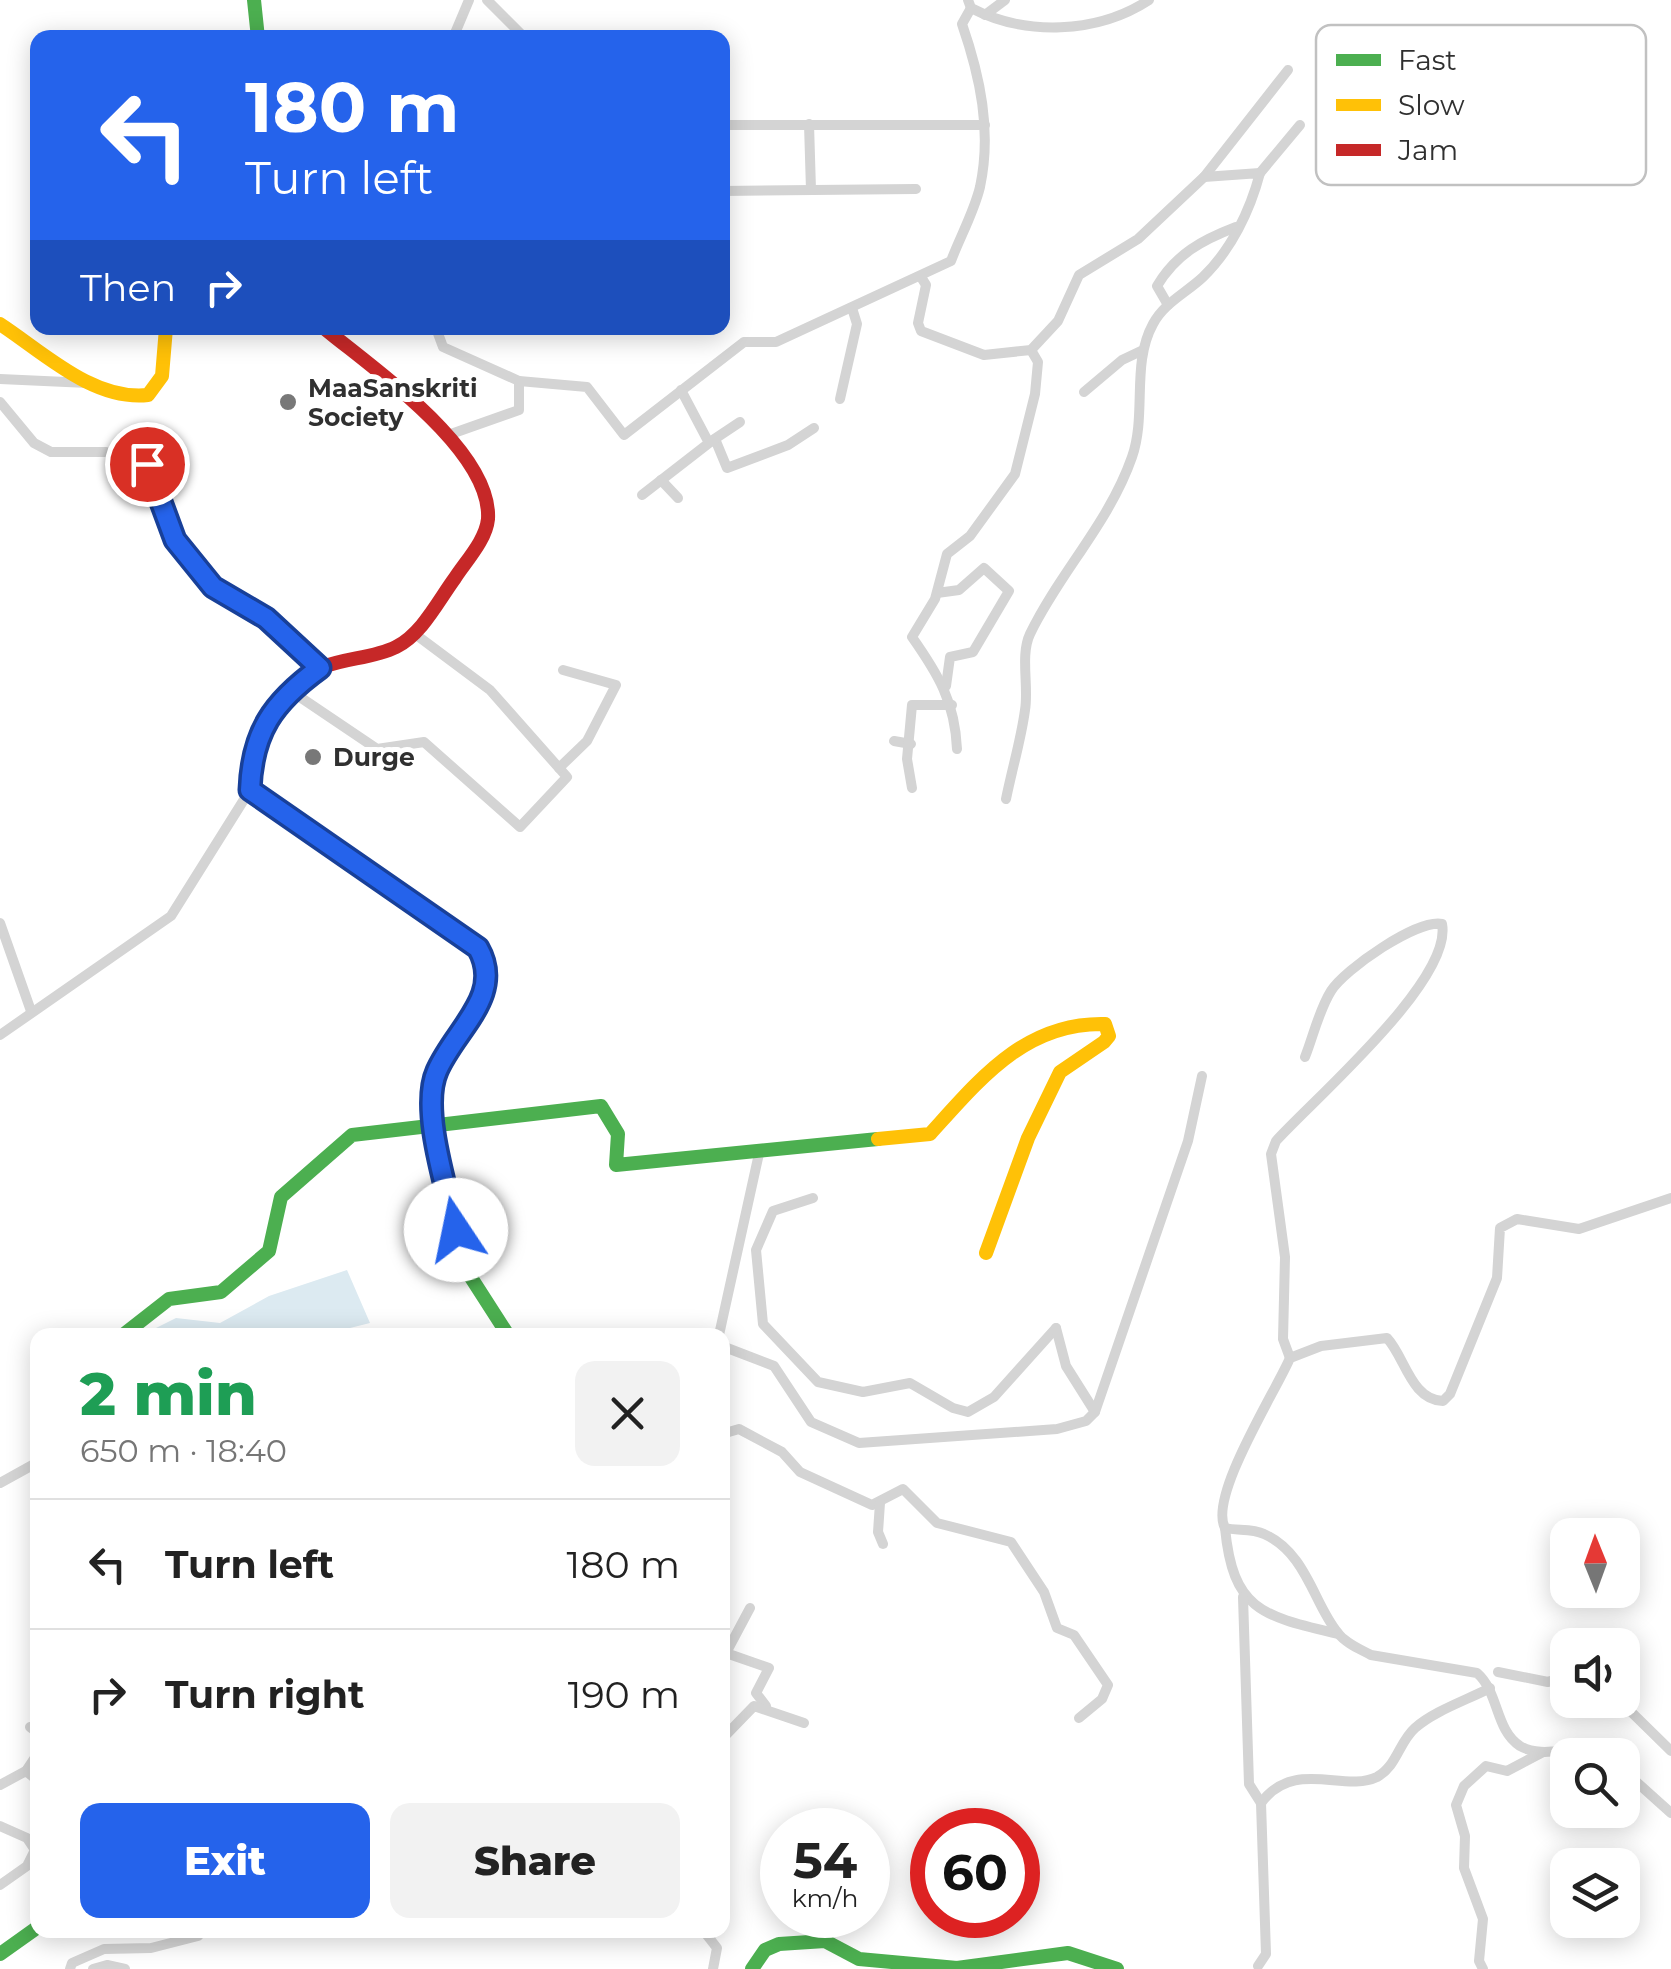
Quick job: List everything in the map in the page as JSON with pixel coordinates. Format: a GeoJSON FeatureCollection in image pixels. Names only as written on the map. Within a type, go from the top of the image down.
{"type":"FeatureCollection","features":[{"type":"Feature","properties":{"kind":"main road"},"geometry":{"type":"LineString","coordinates":[[254,0],[257,30]]}},
{"type":"Feature","properties":{"kind":"main road"},"geometry":{"type":"LineString","coordinates":[[0,324],[90,383],[122,398],[152,392],[161,380],[165,335]]}},
{"type":"Feature","properties":{"kind":"main road"},"geometry":{"type":"LineString","coordinates":[[332,335],[451,434],[485,497],[488,521],[456,579],[415,634],[395,648],[320,668],[292,691],[269,717],[251,751],[250,790],[478,948],[488,965],[489,983],[437,1071],[431,1096],[463,1265],[504,1328]]}},
{"type":"Feature","properties":{"kind":"main road"},"geometry":{"type":"LineString","coordinates":[[132,1328],[169,1299],[221,1292],[269,1251],[281,1197],[352,1134],[600,1106],[618,1134],[616,1165],[930,1134],[1013,1046],[1051,1029],[1088,1021],[1105,1024],[1109,1036],[1104,1044],[1062,1068],[1020,1158],[986,1252]]}},
{"type":"Feature","properties":{"kind":"main road"},"geometry":{"type":"LineString","coordinates":[[0,1954],[30,1933]]}},
{"type":"Feature","properties":{"kind":"main road"},"geometry":{"type":"LineString","coordinates":[[752,1969],[765,1950],[805,1940],[825,1940],[859,1959],[902,1965],[958,1968],[1068,1953],[1117,1969]]}},
{"type":"Feature","properties":{"kind":"street"},"geometry":{"type":"LineString","coordinates":[[456,30],[468,0]]}},
{"type":"Feature","properties":{"kind":"street"},"geometry":{"type":"LineString","coordinates":[[487,0],[517,30]]}},
{"type":"Feature","properties":{"kind":"street"},"geometry":{"type":"LineString","coordinates":[[985,15],[1006,0]]}},
{"type":"Feature","properties":{"kind":"street"},"geometry":{"type":"LineString","coordinates":[[439,335],[443,347],[520,381],[588,387],[624,435],[744,342],[776,342],[951,260],[980,187],[984,125],[979,72],[962,24],[969,4],[985,15],[1035,27],[1078,27],[1122,14],[1149,0]]}},
{"type":"Feature","properties":{"kind":"street"},"geometry":{"type":"LineString","coordinates":[[920,277],[926,285],[918,323],[921,331],[984,355],[1031,350],[1058,320],[1078,275],[1138,239],[1204,177],[1288,70]]}},
{"type":"Feature","properties":{"kind":"street"},"geometry":{"type":"LineString","coordinates":[[809,124],[812,190]]}},
{"type":"Feature","properties":{"kind":"street"},"geometry":{"type":"LineString","coordinates":[[1006,799],[1026,707],[1028,639],[1099,529],[1132,458],[1141,395],[1141,351],[1154,321],[1229,249],[1236,227],[1253,200],[1260,173],[1300,124]]}},
{"type":"Feature","properties":{"kind":"street"},"geometry":{"type":"LineString","coordinates":[[730,125],[984,125]]}},
{"type":"Feature","properties":{"kind":"street"},"geometry":{"type":"LineString","coordinates":[[1204,177],[1260,173]]}},
{"type":"Feature","properties":{"kind":"street"},"geometry":{"type":"LineString","coordinates":[[730,191],[916,189]]}},
{"type":"Feature","properties":{"kind":"street"},"geometry":{"type":"LineString","coordinates":[[1168,304],[1156,286],[1164,273],[1197,242],[1236,227]]}},
{"type":"Feature","properties":{"kind":"street"},"geometry":{"type":"LineString","coordinates":[[840,398],[857,324],[852,308]]}},
{"type":"Feature","properties":{"kind":"street"},"geometry":{"type":"LineString","coordinates":[[957,748],[946,687],[912,636],[937,593],[947,554],[970,536],[972,527],[1009,488],[1015,474],[1034,394],[1038,362],[1031,350]]}},
{"type":"Feature","properties":{"kind":"street"},"geometry":{"type":"LineString","coordinates":[[1084,392],[1122,360],[1141,351]]}},
{"type":"Feature","properties":{"kind":"street"},"geometry":{"type":"LineString","coordinates":[[0,379],[90,383]]}},
{"type":"Feature","properties":{"kind":"street"},"geometry":{"type":"LineString","coordinates":[[451,434],[519,410],[520,381]]}},
{"type":"Feature","properties":{"kind":"street"},"geometry":{"type":"LineString","coordinates":[[681,390],[727,468],[788,445],[814,428]]}},
{"type":"Feature","properties":{"kind":"street"},"geometry":{"type":"LineString","coordinates":[[0,402],[34,443],[51,452],[106,452],[147,464],[175,540],[213,587],[266,618],[320,668]]}},
{"type":"Feature","properties":{"kind":"street"},"geometry":{"type":"LineString","coordinates":[[642,495],[740,422]]}},
{"type":"Feature","properties":{"kind":"street"},"geometry":{"type":"LineString","coordinates":[[661,480],[678,498]]}},
{"type":"Feature","properties":{"kind":"street"},"geometry":{"type":"LineString","coordinates":[[937,593],[959,590],[984,568],[1009,590],[973,652],[950,657],[946,687]]}},
{"type":"Feature","properties":{"kind":"street"},"geometry":{"type":"LineString","coordinates":[[292,691],[377,749],[424,742],[520,827],[568,777],[490,690],[415,634]]}},
{"type":"Feature","properties":{"kind":"street"},"geometry":{"type":"LineString","coordinates":[[559,768],[587,741],[616,685],[563,670]]}},
{"type":"Feature","properties":{"kind":"street"},"geometry":{"type":"LineString","coordinates":[[912,788],[907,760],[912,706],[952,704]]}},
{"type":"Feature","properties":{"kind":"street"},"geometry":{"type":"LineString","coordinates":[[894,741],[911,744]]}},
{"type":"Feature","properties":{"kind":"street"},"geometry":{"type":"LineString","coordinates":[[0,1035],[171,916],[250,790]]}},
{"type":"Feature","properties":{"kind":"street"},"geometry":{"type":"LineString","coordinates":[[1290,1358],[1283,1339],[1285,1256],[1271,1154],[1276,1140],[1403,1008],[1438,958],[1444,936],[1442,924],[1430,922],[1409,932],[1345,976],[1330,992],[1305,1057]]}},
{"type":"Feature","properties":{"kind":"street"},"geometry":{"type":"LineString","coordinates":[[0,923],[31,1011]]}},
{"type":"Feature","properties":{"kind":"street"},"geometry":{"type":"LineString","coordinates":[[730,1349],[774,1366],[811,1422],[859,1443],[1057,1429],[1086,1420],[1094,1412],[1188,1141],[1202,1076]]}},
{"type":"Feature","properties":{"kind":"street"},"geometry":{"type":"LineString","coordinates":[[720,1328],[760,1150]]}},
{"type":"Feature","properties":{"kind":"street"},"geometry":{"type":"LineString","coordinates":[[812,1198],[773,1211],[756,1250],[763,1324],[818,1382],[845,1384],[864,1392],[910,1383],[953,1408],[968,1412],[994,1397],[1056,1328],[1066,1366],[1094,1412]]}},
{"type":"Feature","properties":{"kind":"street"},"geometry":{"type":"LineString","coordinates":[[1258,1966],[1266,1954],[1260,1804],[1249,1784],[1243,1597],[1228,1557],[1221,1511],[1242,1453],[1290,1358],[1321,1346],[1387,1338],[1420,1389],[1433,1400],[1442,1400],[1450,1394],[1469,1352],[1497,1278],[1500,1228],[1516,1219],[1579,1230],[1671,1198]]}},
{"type":"Feature","properties":{"kind":"street"},"geometry":{"type":"LineString","coordinates":[[730,1432],[739,1429],[782,1452],[800,1472],[872,1505],[903,1490],[937,1523],[987,1533],[1016,1546],[1044,1592],[1057,1628],[1074,1635],[1108,1684],[1102,1700],[1079,1718]]}},
{"type":"Feature","properties":{"kind":"street"},"geometry":{"type":"LineString","coordinates":[[0,1483],[30,1466]]}},
{"type":"Feature","properties":{"kind":"street"},"geometry":{"type":"LineString","coordinates":[[880,1502],[878,1532],[883,1544]]}},
{"type":"Feature","properties":{"kind":"street"},"geometry":{"type":"LineString","coordinates":[[1225,1528],[1265,1534],[1288,1554],[1315,1584],[1338,1634]]}},
{"type":"Feature","properties":{"kind":"street"},"geometry":{"type":"LineString","coordinates":[[1243,1597],[1257,1609],[1338,1634],[1371,1655],[1477,1673],[1490,1688],[1508,1735],[1523,1748],[1550,1751]]}},
{"type":"Feature","properties":{"kind":"street"},"geometry":{"type":"LineString","coordinates":[[730,1646],[750,1608]]}},
{"type":"Feature","properties":{"kind":"street"},"geometry":{"type":"LineString","coordinates":[[730,1654],[769,1668],[756,1694],[782,1718],[804,1723]]}},
{"type":"Feature","properties":{"kind":"street"},"geometry":{"type":"LineString","coordinates":[[1498,1672],[1550,1681]]}},
{"type":"Feature","properties":{"kind":"street"},"geometry":{"type":"LineString","coordinates":[[1260,1804],[1293,1781],[1321,1776],[1374,1778],[1388,1768],[1417,1726],[1490,1688]]}},
{"type":"Feature","properties":{"kind":"street"},"geometry":{"type":"LineString","coordinates":[[730,1732],[754,1706],[766,1706]]}},
{"type":"Feature","properties":{"kind":"street"},"geometry":{"type":"LineString","coordinates":[[1637,1718],[1671,1751]]}},
{"type":"Feature","properties":{"kind":"street"},"geometry":{"type":"LineString","coordinates":[[1483,1969],[1479,1961],[1484,1919],[1464,1868],[1466,1836],[1456,1804],[1464,1786],[1486,1766],[1507,1771],[1544,1751]]}},
{"type":"Feature","properties":{"kind":"street"},"geometry":{"type":"LineString","coordinates":[[0,1784],[30,1769]]}},
{"type":"Feature","properties":{"kind":"street"},"geometry":{"type":"LineString","coordinates":[[1640,1785],[1671,1812]]}},
{"type":"Feature","properties":{"kind":"street"},"geometry":{"type":"LineString","coordinates":[[0,1826],[30,1842]]}},
{"type":"Feature","properties":{"kind":"street"},"geometry":{"type":"LineString","coordinates":[[0,1885],[30,1860]]}},
{"type":"Feature","properties":{"kind":"street"},"geometry":{"type":"LineString","coordinates":[[70,1969],[72,1963],[104,1949],[151,1948],[190,1938]]}},
{"type":"Feature","properties":{"kind":"street"},"geometry":{"type":"LineString","coordinates":[[710,1938],[718,1948],[713,1969]]}},
{"type":"Feature","properties":{"kind":"street"},"geometry":{"type":"LineString","coordinates":[[94,1969],[107,1965],[125,1969]]}},
{"type":"Feature","properties":{"kind":"shaded area"},"geometry":{"type":"Polygon","coordinates":[[[347,1270],[370,1323],[350,1328],[156,1328],[176,1318],[220,1323],[269,1296],[347,1270]]]}},
{"type":"Feature","properties":{"kind":"traffic: fast"},"geometry":{"type":"LineString","coordinates":[[254,0],[257,30]]}},
{"type":"Feature","properties":{"kind":"traffic: fast"},"geometry":{"type":"LineString","coordinates":[[132,1328],[169,1299],[221,1292],[269,1251],[281,1197],[352,1135],[601,1106],[618,1134],[616,1165],[878,1139]]}},
{"type":"Feature","properties":{"kind":"traffic: fast"},"geometry":{"type":"LineString","coordinates":[[451,1202],[463,1265],[504,1328]]}},
{"type":"Feature","properties":{"kind":"traffic: fast"},"geometry":{"type":"LineString","coordinates":[[0,1954],[30,1933]]}},
{"type":"Feature","properties":{"kind":"traffic: fast"},"geometry":{"type":"LineString","coordinates":[[752,1969],[765,1950],[779,1944],[825,1941],[859,1959],[957,1968],[1068,1953],[1117,1969]]}},
{"type":"Feature","properties":{"kind":"traffic: slow"},"geometry":{"type":"LineString","coordinates":[[0,324],[88,383],[128,395],[148,395],[162,376],[165,335]]}},
{"type":"Feature","properties":{"kind":"traffic: slow"},"geometry":{"type":"LineString","coordinates":[[251,791],[479,948],[484,972],[482,993],[475,1012],[435,1077],[431,1096],[435,1134],[451,1202]]}},
{"type":"Feature","properties":{"kind":"traffic: slow"},"geometry":{"type":"LineString","coordinates":[[878,1139],[930,1134],[986,1074],[1028,1043],[1077,1026],[1105,1024],[1109,1036],[1104,1042],[1060,1072],[1028,1138],[986,1253]]}},
{"type":"Feature","properties":{"kind":"traffic: jam"},"geometry":{"type":"LineString","coordinates":[[251,791],[259,737],[279,702],[306,676],[323,667],[387,651],[414,634],[475,550],[488,519],[484,493],[451,439],[398,388],[333,335]]}},
{"type":"Feature","properties":{"kind":"place","name":"MaaSanskriti Society"},"geometry":{"type":"Point","coordinates":[288,402]}},
{"type":"Feature","properties":{"kind":"place","name":"Durge"},"geometry":{"type":"Point","coordinates":[313,757]}},
{"type":"Feature","properties":{"kind":"route"},"geometry":{"type":"LineString","coordinates":[[147,464],[175,540],[213,587],[266,618],[320,668],[299,683],[269,717],[251,751],[250,790],[266,805],[478,948],[488,965],[489,983],[437,1071],[431,1096],[456,1230]]}}]}
